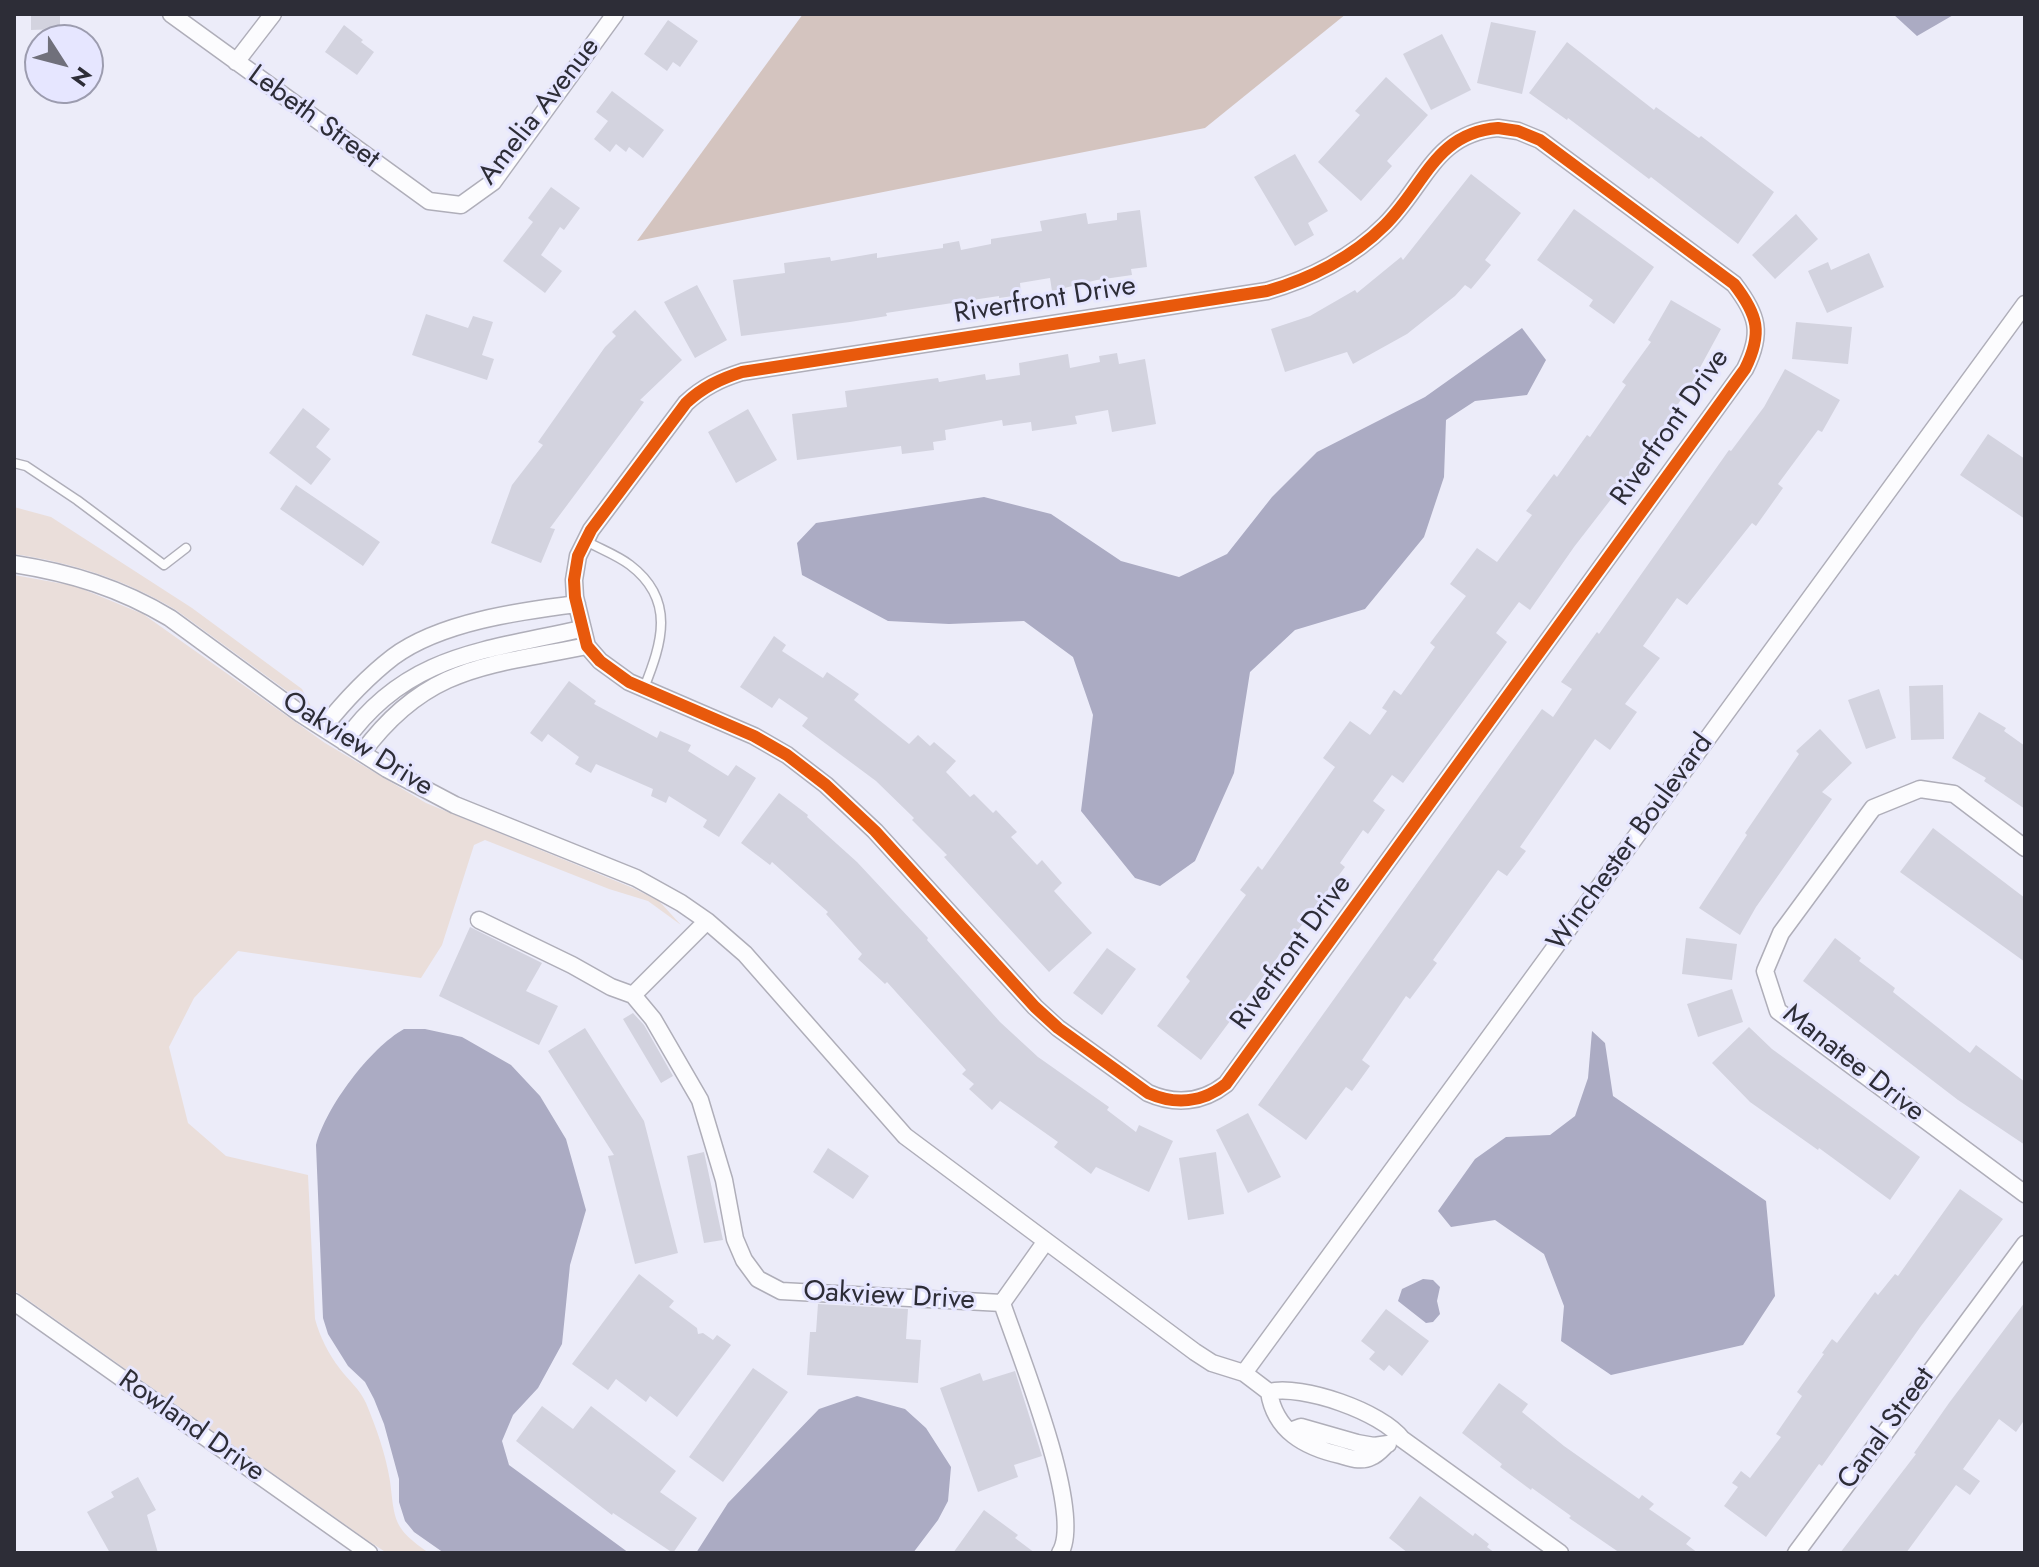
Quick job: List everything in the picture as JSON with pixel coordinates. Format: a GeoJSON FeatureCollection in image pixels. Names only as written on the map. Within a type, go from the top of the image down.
{"type":"FeatureCollection","features":[{"type":"Feature","properties":{"kind":"street","name":"Lebeth Street"},"geometry":{"type":"LineString","coordinates":[[171,14],[429,201],[461,205]]}},
{"type":"Feature","properties":{"kind":"street"},"geometry":{"type":"LineString","coordinates":[[236,62],[273,14]]}},
{"type":"Feature","properties":{"kind":"street","name":"Amelia Avenue"},"geometry":{"type":"LineString","coordinates":[[461,205],[493,182],[615,14]]}},
{"type":"Feature","properties":{"kind":"street","name":"Riverfront Drive"},"geometry":{"type":"LineString","coordinates":[[1478,129],[1518,131],[1540,140],[1734,284],[1753,311],[1757,327],[1754,350],[1745,369],[1226,1084],[1207,1097],[1180,1102],[1148,1093],[1035,1007],[875,831],[826,785],[787,755],[754,736],[629,682],[600,661],[587,646],[581,629],[574,580],[578,556],[586,541],[686,403],[701,389],[720,379],[742,372],[1267,291],[1293,284],[1353,251],[1382,228],[1402,207],[1440,155],[1456,139],[1478,129]]}},
{"type":"Feature","properties":{"kind":"street","name":"Winchester Boulevard"},"geometry":{"type":"LineString","coordinates":[[1244,1373],[2023,311]]}},
{"type":"Feature","properties":{"kind":"street","name":"Oakview Drive"},"geometry":{"type":"LineString","coordinates":[[14,564],[77,576],[148,605],[362,753],[455,805],[636,878],[707,921],[745,954],[905,1136],[1195,1352],[1212,1363],[1244,1373],[1269,1392]]}},
{"type":"Feature","properties":{"kind":"street"},"geometry":{"type":"LineString","coordinates":[[323,728],[340,707],[394,656],[434,636],[511,612],[577,604]]}},
{"type":"Feature","properties":{"kind":"street"},"geometry":{"type":"LineString","coordinates":[[464,626],[475,661]]}},
{"type":"Feature","properties":{"kind":"street"},"geometry":{"type":"LineString","coordinates":[[362,753],[386,721],[423,691],[475,661],[581,629]]}},
{"type":"Feature","properties":{"kind":"street"},"geometry":{"type":"LineString","coordinates":[[344,742],[360,719],[386,696],[432,666],[587,646]]}},
{"type":"Feature","properties":{"kind":"street","name":"Manatee Drive"},"geometry":{"type":"LineString","coordinates":[[2025,848],[1954,794],[1920,789],[1873,808],[1781,933],[1765,971],[1778,1011],[2025,1194]]}},
{"type":"Feature","properties":{"kind":"street","name":"Oakview Drive"},"geometry":{"type":"LineString","coordinates":[[479,920],[611,987],[633,995],[653,1019],[700,1100],[724,1180],[735,1239],[744,1260],[758,1279],[781,1291],[1002,1303]]}},
{"type":"Feature","properties":{"kind":"street"},"geometry":{"type":"LineString","coordinates":[[633,995],[707,921]]}},
{"type":"Feature","properties":{"kind":"street","name":"Oakview Drive"},"geometry":{"type":"LineString","coordinates":[[1002,1303],[1046,1241]]}},
{"type":"Feature","properties":{"kind":"street","name":"Canal Street"},"geometry":{"type":"LineString","coordinates":[[1796,1553],[2025,1244]]}},
{"type":"Feature","properties":{"kind":"street","name":"Rowland Drive"},"geometry":{"type":"LineString","coordinates":[[14,1302],[369,1553]]}},
{"type":"Feature","properties":{"kind":"street","name":"Oakview Drive"},"geometry":{"type":"LineString","coordinates":[[1002,1303],[1063,1488],[1067,1539],[1060,1553]]}},
{"type":"Feature","properties":{"kind":"street"},"geometry":{"type":"LineString","coordinates":[[1394,1442],[1372,1457],[1350,1458],[1299,1442],[1271,1406],[1269,1392],[1284,1388],[1311,1394],[1381,1420],[1394,1442],[1560,1553]]}},
{"type":"Feature","properties":{"kind":"street"},"geometry":{"type":"LineString","coordinates":[[1350,1458],[1348,1439],[1356,1410]]}},
{"type":"Feature","properties":{"kind":"street"},"geometry":{"type":"LineString","coordinates":[[1290,1431],[1301,1427],[1374,1446],[1394,1442]]}},
{"type":"Feature","properties":{"kind":"lane"},"geometry":{"type":"LineString","coordinates":[[14,463],[26,466],[77,500],[164,565],[186,548]]}},
{"type":"Feature","properties":{"kind":"lane"},"geometry":{"type":"LineString","coordinates":[[586,541],[631,566],[656,594],[663,632],[644,688]]}},
{"type":"Feature","properties":{"kind":"shaded area"},"geometry":{"type":"Polygon","coordinates":[[[803,14],[1346,14],[1205,128],[637,241],[803,14]]]}},
{"type":"Feature","properties":{"kind":"shaded area"},"geometry":{"type":"Polygon","coordinates":[[[14,507],[51,517],[192,608],[302,689],[313,710],[157,599],[98,574],[14,554],[14,507]]]}},
{"type":"Feature","properties":{"kind":"shaded area"},"geometry":{"type":"Polygon","coordinates":[[[14,575],[75,586],[143,614],[325,743],[426,803],[633,888],[659,901],[681,925],[648,901],[609,889],[485,840],[474,845],[442,945],[421,978],[238,951],[194,998],[169,1047],[188,1123],[226,1156],[308,1175],[317,1326],[332,1357],[366,1403],[386,1461],[398,1523],[408,1537],[429,1553],[387,1553],[14,1290],[14,575]]]}},
{"type":"Feature","properties":{"kind":"water"},"geometry":{"type":"Polygon","coordinates":[[[1893,14],[1955,14],[1917,36],[1893,14]]]}},
{"type":"Feature","properties":{"kind":"water"},"geometry":{"type":"Polygon","coordinates":[[[1522,328],[1546,360],[1527,395],[1475,401],[1446,420],[1444,477],[1424,537],[1365,609],[1295,630],[1250,672],[1234,773],[1195,861],[1160,886],[1135,878],[1081,811],[1093,715],[1073,657],[1024,621],[949,624],[888,621],[802,575],[797,543],[816,523],[984,497],[1051,514],[1121,561],[1179,577],[1227,554],[1272,497],[1317,452],[1425,397],[1522,328]]]}},
{"type":"Feature","properties":{"kind":"water"},"geometry":{"type":"Polygon","coordinates":[[[404,1029],[425,1029],[462,1037],[511,1065],[540,1096],[566,1139],[586,1210],[570,1265],[562,1344],[538,1388],[513,1415],[502,1441],[509,1465],[629,1553],[444,1553],[414,1532],[405,1521],[399,1502],[399,1479],[374,1399],[365,1382],[348,1366],[328,1334],[323,1318],[316,1145],[329,1114],[351,1080],[377,1050],[404,1029]]]}},
{"type":"Feature","properties":{"kind":"water"},"geometry":{"type":"Polygon","coordinates":[[[1592,1031],[1605,1043],[1613,1096],[1766,1201],[1775,1296],[1743,1345],[1611,1375],[1561,1341],[1564,1306],[1544,1254],[1495,1220],[1451,1227],[1438,1211],[1475,1159],[1506,1137],[1550,1135],[1575,1116],[1588,1078],[1592,1031]]]}},
{"type":"Feature","properties":{"kind":"water"},"geometry":{"type":"Polygon","coordinates":[[[1423,1279],[1433,1280],[1440,1287],[1437,1301],[1440,1314],[1433,1322],[1426,1323],[1398,1301],[1402,1289],[1423,1279]]]}},
{"type":"Feature","properties":{"kind":"water"},"geometry":{"type":"Polygon","coordinates":[[[857,1396],[905,1409],[926,1428],[951,1467],[948,1501],[913,1553],[696,1553],[728,1503],[819,1409],[857,1396]]]}},
{"type":"Feature","properties":{"kind":"building"},"geometry":{"type":"Polygon","coordinates":[[[31,14],[60,14],[60,24],[31,24],[31,14]]]}},
{"type":"Feature","properties":{"kind":"building"},"geometry":{"type":"Polygon","coordinates":[[[668,20],[698,41],[680,67],[673,62],[667,71],[644,54],[668,20]]]}},
{"type":"Feature","properties":{"kind":"building"},"geometry":{"type":"Polygon","coordinates":[[[1491,22],[1536,31],[1522,94],[1477,83],[1491,22]]]}},
{"type":"Feature","properties":{"kind":"building"},"geometry":{"type":"Polygon","coordinates":[[[344,25],[374,52],[357,75],[325,52],[344,25]]]}},
{"type":"Feature","properties":{"kind":"building"},"geometry":{"type":"Polygon","coordinates":[[[1442,34],[1471,90],[1431,110],[1403,54],[1442,34]]]}},
{"type":"Feature","properties":{"kind":"building"},"geometry":{"type":"Polygon","coordinates":[[[1567,42],[1654,110],[1656,107],[1699,138],[1701,136],[1774,192],[1738,244],[1651,177],[1649,179],[1529,93],[1567,42]]]}},
{"type":"Feature","properties":{"kind":"building"},"geometry":{"type":"Polygon","coordinates":[[[1386,77],[1428,115],[1387,161],[1392,166],[1361,201],[1318,162],[1360,115],[1355,111],[1386,77]]]}},
{"type":"Feature","properties":{"kind":"building"},"geometry":{"type":"Polygon","coordinates":[[[612,91],[664,130],[643,158],[629,147],[626,152],[616,144],[610,152],[594,139],[608,121],[596,112],[612,91]]]}},
{"type":"Feature","properties":{"kind":"building"},"geometry":{"type":"Polygon","coordinates":[[[1295,154],[1328,211],[1308,223],[1314,235],[1295,246],[1254,177],[1295,154]]]}},
{"type":"Feature","properties":{"kind":"building"},"geometry":{"type":"Polygon","coordinates":[[[1471,174],[1521,213],[1485,260],[1491,265],[1471,289],[1465,285],[1407,334],[1353,364],[1347,352],[1285,372],[1271,329],[1310,316],[1355,290],[1357,293],[1401,257],[1403,260],[1471,174]]]}},
{"type":"Feature","properties":{"kind":"building"},"geometry":{"type":"Polygon","coordinates":[[[551,187],[580,208],[564,230],[560,227],[541,255],[562,271],[545,293],[503,261],[533,222],[528,218],[551,187]]]}},
{"type":"Feature","properties":{"kind":"building"},"geometry":{"type":"Polygon","coordinates":[[[1574,209],[1654,267],[1614,324],[1589,306],[1593,300],[1537,260],[1574,209]]]}},
{"type":"Feature","properties":{"kind":"building"},"geometry":{"type":"Polygon","coordinates":[[[1140,210],[1147,267],[1131,269],[1132,275],[1052,291],[1050,278],[1020,283],[1021,295],[741,336],[733,280],[785,273],[784,263],[830,257],[831,261],[877,253],[877,258],[943,248],[943,244],[959,241],[961,250],[991,244],[991,239],[1042,231],[1040,221],[1086,213],[1088,224],[1117,220],[1117,213],[1140,210]]]}},
{"type":"Feature","properties":{"kind":"building"},"geometry":{"type":"Polygon","coordinates":[[[1796,214],[1818,239],[1775,279],[1752,255],[1796,214]]]}},
{"type":"Feature","properties":{"kind":"building"},"geometry":{"type":"Polygon","coordinates":[[[1869,253],[1884,287],[1827,313],[1808,271],[1828,262],[1831,270],[1869,253]]]}},
{"type":"Feature","properties":{"kind":"building"},"geometry":{"type":"Polygon","coordinates":[[[697,285],[727,340],[695,358],[664,302],[697,285]]]}},
{"type":"Feature","properties":{"kind":"building"},"geometry":{"type":"Polygon","coordinates":[[[1671,300],[1721,329],[1690,386],[1639,463],[1530,610],[1519,602],[1496,633],[1507,642],[1403,783],[1392,775],[1373,801],[1385,810],[1368,834],[1363,830],[1340,863],[1345,867],[1201,1060],[1157,1026],[1190,981],[1186,977],[1246,895],[1240,890],[1258,866],[1262,870],[1335,767],[1323,758],[1350,721],[1370,735],[1387,711],[1382,708],[1394,690],[1401,695],[1435,647],[1430,643],[1466,596],[1450,584],[1477,548],[1497,562],[1532,515],[1526,511],[1554,474],[1557,477],[1587,435],[1590,437],[1626,385],[1622,382],[1651,342],[1648,340],[1671,300]]]}},
{"type":"Feature","properties":{"kind":"building"},"geometry":{"type":"Polygon","coordinates":[[[635,310],[682,360],[640,400],[644,402],[550,528],[555,529],[541,563],[491,543],[512,485],[543,445],[538,442],[616,336],[612,332],[635,310]]]}},
{"type":"Feature","properties":{"kind":"building"},"geometry":{"type":"Polygon","coordinates":[[[426,314],[468,328],[473,316],[493,322],[482,355],[494,359],[487,380],[412,355],[426,314]]]}},
{"type":"Feature","properties":{"kind":"building"},"geometry":{"type":"Polygon","coordinates":[[[1796,322],[1852,327],[1848,364],[1792,359],[1796,322]]]}},
{"type":"Feature","properties":{"kind":"building"},"geometry":{"type":"Polygon","coordinates":[[[1117,353],[1119,364],[1145,359],[1156,424],[1112,432],[1108,410],[1075,416],[1077,424],[1032,431],[1031,422],[1003,426],[1002,420],[945,430],[946,440],[933,442],[934,450],[902,454],[901,446],[797,460],[792,414],[847,407],[845,391],[985,374],[986,380],[1020,375],[1019,363],[1068,354],[1070,368],[1100,362],[1099,356],[1117,353]]]}},
{"type":"Feature","properties":{"kind":"building"},"geometry":{"type":"Polygon","coordinates":[[[1785,369],[1840,400],[1822,432],[1818,430],[1778,484],[1783,488],[1756,526],[1752,523],[1687,605],[1677,598],[1643,646],[1660,658],[1625,704],[1637,712],[1610,750],[1595,739],[1520,847],[1526,851],[1507,876],[1498,870],[1433,960],[1437,963],[1410,999],[1406,996],[1362,1060],[1370,1066],[1352,1091],[1346,1087],[1306,1140],[1258,1105],[1542,709],[1553,717],[1572,689],[1561,682],[1597,632],[1599,634],[1729,450],[1764,407],[1785,369]]]}},
{"type":"Feature","properties":{"kind":"building"},"geometry":{"type":"Polygon","coordinates":[[[303,408],[330,429],[316,447],[331,459],[311,485],[269,453],[303,408]]]}},
{"type":"Feature","properties":{"kind":"building"},"geometry":{"type":"Polygon","coordinates":[[[748,409],[777,460],[736,483],[708,432],[748,409]]]}},
{"type":"Feature","properties":{"kind":"building"},"geometry":{"type":"Polygon","coordinates":[[[1988,434],[2025,459],[2025,519],[1960,475],[1988,434]]]}},
{"type":"Feature","properties":{"kind":"building"},"geometry":{"type":"Polygon","coordinates":[[[296,485],[380,542],[363,566],[280,509],[296,485]]]}},
{"type":"Feature","properties":{"kind":"building"},"geometry":{"type":"Polygon","coordinates":[[[774,636],[786,645],[782,651],[823,678],[827,672],[859,694],[854,700],[909,744],[918,735],[930,746],[934,742],[956,761],[946,772],[970,797],[974,794],[993,813],[996,810],[1017,832],[1011,837],[1037,865],[1042,860],[1062,883],[1054,891],[1092,933],[1049,972],[944,857],[947,855],[912,820],[914,818],[876,781],[802,726],[808,718],[779,698],[772,708],[740,687],[774,636]]]}},
{"type":"Feature","properties":{"kind":"building"},"geometry":{"type":"Polygon","coordinates":[[[569,681],[596,701],[594,704],[657,738],[660,731],[691,745],[688,751],[728,776],[736,765],[756,778],[719,837],[703,827],[707,820],[669,796],[666,803],[651,796],[653,789],[596,764],[591,773],[575,764],[579,757],[548,734],[542,742],[530,733],[569,681]]]}},
{"type":"Feature","properties":{"kind":"building"},"geometry":{"type":"Polygon","coordinates":[[[1943,685],[1944,739],[1911,740],[1909,686],[1943,685]]]}},
{"type":"Feature","properties":{"kind":"building"},"geometry":{"type":"Polygon","coordinates":[[[1879,689],[1896,738],[1866,749],[1848,700],[1879,689]]]}},
{"type":"Feature","properties":{"kind":"building"},"geometry":{"type":"Polygon","coordinates":[[[1979,712],[2006,728],[2004,731],[2025,746],[2025,809],[1984,781],[1986,778],[1952,758],[1979,712]]]}},
{"type":"Feature","properties":{"kind":"building"},"geometry":{"type":"Polygon","coordinates":[[[1820,729],[1852,763],[1822,792],[1832,799],[1756,907],[1740,935],[1699,908],[1799,754],[1796,751],[1820,729]]]}},
{"type":"Feature","properties":{"kind":"building"},"geometry":{"type":"Polygon","coordinates":[[[779,793],[808,815],[857,862],[1000,1022],[1038,1057],[1109,1107],[1107,1110],[1136,1132],[1139,1125],[1173,1141],[1149,1192],[1096,1167],[1091,1174],[1054,1147],[1058,1142],[1000,1101],[992,1110],[969,1089],[974,1084],[962,1074],[966,1070],[887,982],[885,984],[858,959],[862,954],[826,914],[828,912],[772,862],[770,865],[741,843],[779,793]]]}},
{"type":"Feature","properties":{"kind":"building"},"geometry":{"type":"Polygon","coordinates":[[[1933,828],[2025,898],[2025,962],[1900,872],[1933,828]]]}},
{"type":"Feature","properties":{"kind":"building"},"geometry":{"type":"Polygon","coordinates":[[[470,927],[542,963],[526,991],[558,1006],[539,1045],[439,996],[470,927]]]}},
{"type":"Feature","properties":{"kind":"building"},"geometry":{"type":"Polygon","coordinates":[[[1686,938],[1737,944],[1732,980],[1682,974],[1686,938]]]}},
{"type":"Feature","properties":{"kind":"building"},"geometry":{"type":"Polygon","coordinates":[[[1835,938],[1895,988],[1893,992],[1970,1053],[1976,1045],[2025,1082],[2025,1145],[1958,1100],[1803,981],[1835,938]]]}},
{"type":"Feature","properties":{"kind":"building"},"geometry":{"type":"Polygon","coordinates":[[[1107,948],[1136,969],[1102,1015],[1073,993],[1107,948]]]}},
{"type":"Feature","properties":{"kind":"building"},"geometry":{"type":"Polygon","coordinates":[[[1732,989],[1743,1022],[1698,1037],[1687,1004],[1732,989]]]}},
{"type":"Feature","properties":{"kind":"building"},"geometry":{"type":"Polygon","coordinates":[[[633,1013],[644,1025],[673,1076],[661,1083],[623,1019],[633,1013]]]}},
{"type":"Feature","properties":{"kind":"building"},"geometry":{"type":"Polygon","coordinates":[[[1749,1027],[1772,1049],[1920,1157],[1890,1200],[1750,1102],[1712,1063],[1749,1027]]]}},
{"type":"Feature","properties":{"kind":"building"},"geometry":{"type":"Polygon","coordinates":[[[585,1028],[644,1121],[678,1253],[635,1264],[608,1156],[614,1155],[548,1051],[585,1028]]]}},
{"type":"Feature","properties":{"kind":"building"},"geometry":{"type":"Polygon","coordinates":[[[1248,1113],[1281,1177],[1248,1193],[1216,1130],[1248,1113]]]}},
{"type":"Feature","properties":{"kind":"building"},"geometry":{"type":"Polygon","coordinates":[[[828,1148],[869,1176],[853,1199],[813,1172],[828,1148]]]}},
{"type":"Feature","properties":{"kind":"building"},"geometry":{"type":"Polygon","coordinates":[[[704,1152],[723,1240],[704,1243],[687,1156],[704,1152]]]}},
{"type":"Feature","properties":{"kind":"building"},"geometry":{"type":"Polygon","coordinates":[[[1216,1152],[1224,1214],[1188,1220],[1179,1158],[1216,1152]]]}},
{"type":"Feature","properties":{"kind":"building"},"geometry":{"type":"Polygon","coordinates":[[[1960,1189],[2003,1219],[1921,1326],[1822,1466],[1819,1464],[1766,1537],[1724,1506],[1738,1487],[1732,1483],[1741,1471],[1750,1478],[1781,1437],[1776,1434],[1802,1396],[1797,1392],[1832,1339],[1837,1343],[1875,1292],[1878,1295],[1895,1274],[1898,1276],[1960,1189]]]}},
{"type":"Feature","properties":{"kind":"building"},"geometry":{"type":"Polygon","coordinates":[[[639,1274],[674,1301],[669,1307],[697,1328],[698,1334],[703,1333],[713,1340],[717,1335],[731,1345],[677,1417],[650,1396],[646,1402],[616,1379],[608,1390],[572,1364],[639,1274]]]}},
{"type":"Feature","properties":{"kind":"building"},"geometry":{"type":"Polygon","coordinates":[[[2025,1302],[2025,1419],[2016,1432],[1999,1419],[1963,1469],[1980,1481],[1970,1495],[1956,1485],[1906,1553],[1840,1553],[1916,1454],[1949,1403],[2025,1302]]]}},
{"type":"Feature","properties":{"kind":"building"},"geometry":{"type":"Polygon","coordinates":[[[818,1304],[908,1309],[906,1339],[921,1340],[918,1383],[807,1375],[810,1332],[816,1332],[818,1304]]]}},
{"type":"Feature","properties":{"kind":"building"},"geometry":{"type":"Polygon","coordinates":[[[1386,1309],[1429,1341],[1402,1376],[1389,1365],[1384,1371],[1369,1359],[1375,1352],[1361,1341],[1386,1309]]]}},
{"type":"Feature","properties":{"kind":"building"},"geometry":{"type":"Polygon","coordinates":[[[753,1368],[788,1392],[723,1482],[689,1457],[753,1368]]]}},
{"type":"Feature","properties":{"kind":"building"},"geometry":{"type":"Polygon","coordinates":[[[1015,1371],[1042,1456],[1014,1465],[1018,1477],[978,1492],[940,1388],[980,1373],[983,1381],[1015,1371]]]}},
{"type":"Feature","properties":{"kind":"building"},"geometry":{"type":"Polygon","coordinates":[[[1499,1383],[1528,1404],[1522,1412],[1564,1446],[1639,1499],[1642,1495],[1654,1504],[1649,1509],[1691,1538],[1686,1544],[1698,1553],[1620,1553],[1500,1467],[1502,1464],[1462,1433],[1499,1383]]]}},
{"type":"Feature","properties":{"kind":"building"},"geometry":{"type":"Polygon","coordinates":[[[542,1406],[573,1429],[591,1406],[676,1471],[660,1492],[697,1518],[673,1553],[612,1515],[516,1441],[542,1406]]]}},
{"type":"Feature","properties":{"kind":"building"},"geometry":{"type":"Polygon","coordinates":[[[138,1477],[156,1510],[147,1515],[158,1553],[110,1553],[87,1512],[114,1497],[111,1492],[138,1477]]]}},
{"type":"Feature","properties":{"kind":"building"},"geometry":{"type":"Polygon","coordinates":[[[1420,1496],[1473,1536],[1475,1533],[1495,1553],[1408,1553],[1389,1538],[1420,1496]]]}},
{"type":"Feature","properties":{"kind":"building"},"geometry":{"type":"Polygon","coordinates":[[[984,1510],[1018,1535],[1015,1538],[1035,1553],[953,1553],[984,1510]]]}},
{"type":"Feature","properties":{"kind":"cycle path"},"geometry":{"type":"LineString","coordinates":[[1498,128],[1518,131],[1540,140],[1734,284],[1753,315],[1756,334],[1751,356],[1745,369],[1226,1084],[1217,1090],[1188,1100],[1168,1099],[1148,1093],[1058,1028],[1035,1007],[875,831],[826,785],[787,755],[754,736],[629,682],[600,661],[587,646],[575,597],[578,556],[591,530],[686,403],[712,384],[742,372],[1267,291],[1283,286],[1330,266],[1373,237],[1399,210],[1445,150],[1477,132],[1498,128]]}}]}
